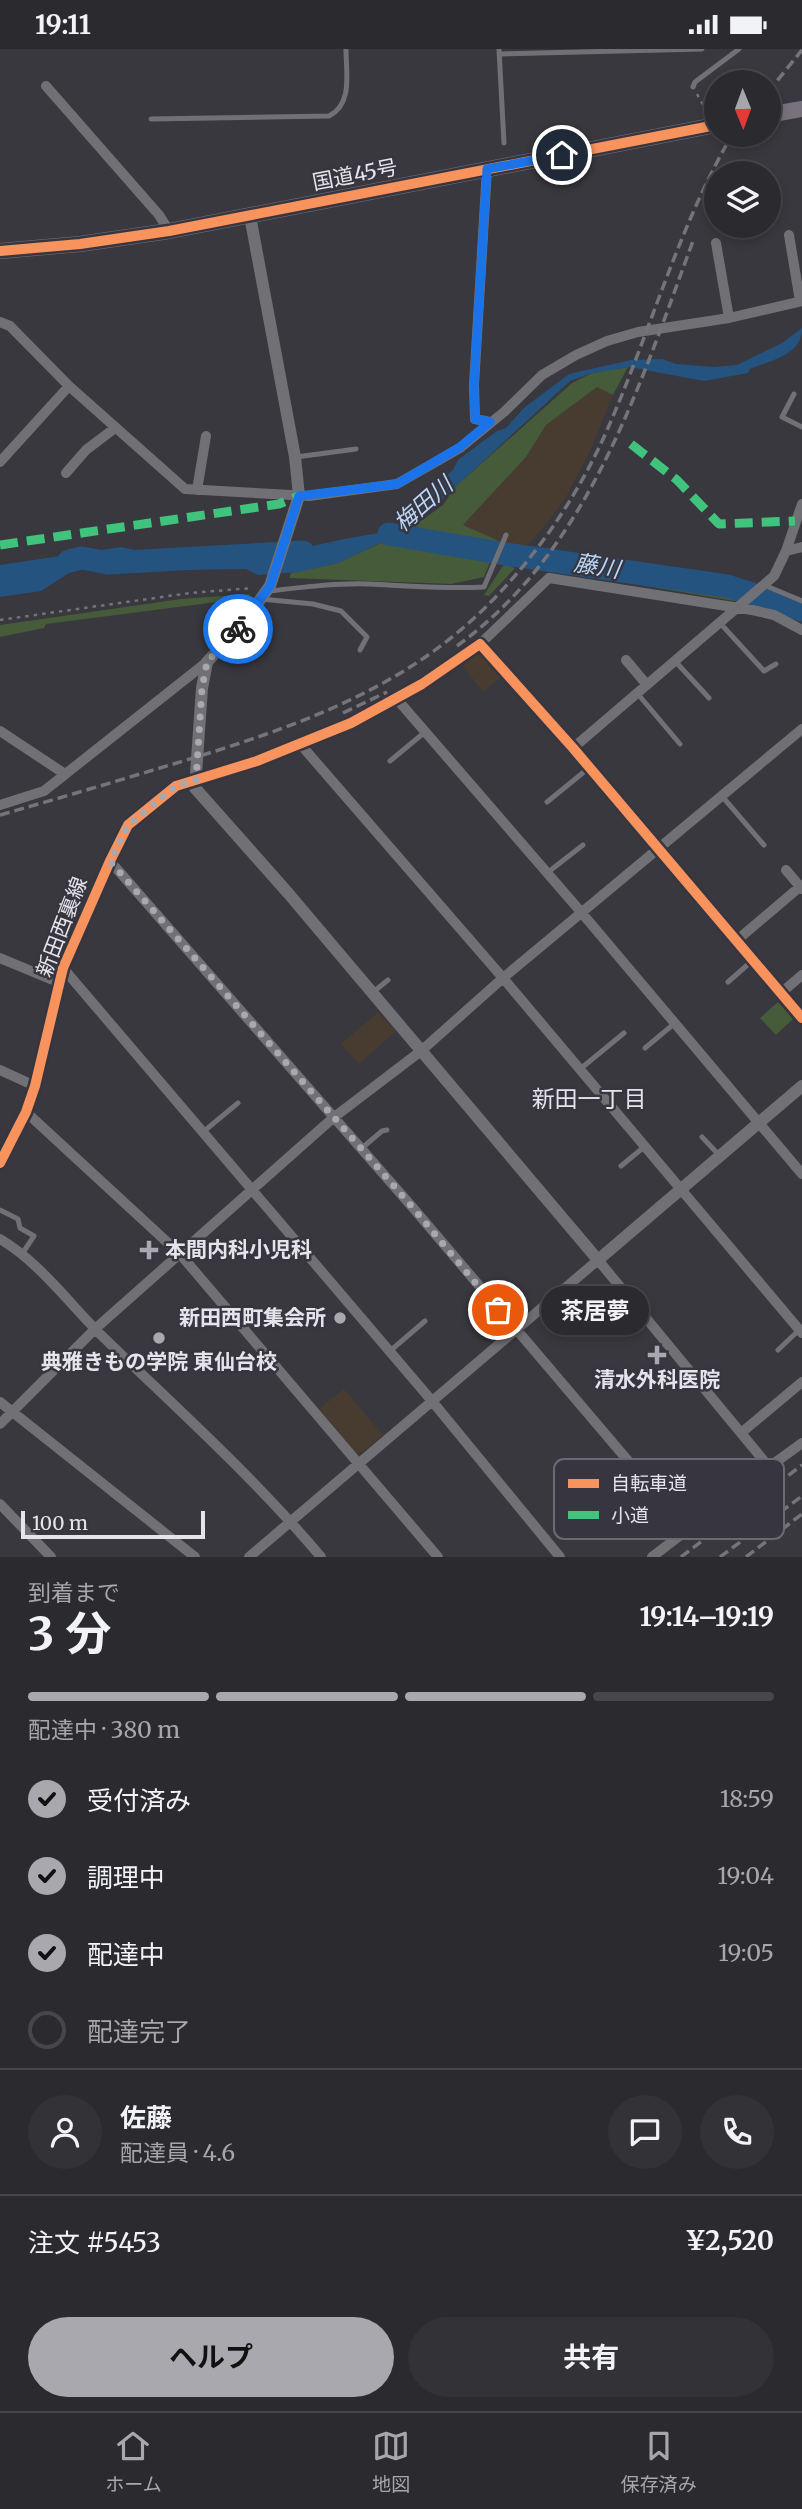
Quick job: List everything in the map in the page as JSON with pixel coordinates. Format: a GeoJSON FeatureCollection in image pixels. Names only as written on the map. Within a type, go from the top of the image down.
{"type":"FeatureCollection","features":[{"type":"Feature","properties":{"kind":"highway"},"geometry":{"type":"LineString","coordinates":[[781,113],[802,109]]}},
{"type":"Feature","properties":{"kind":"highway","name":"国道45号"},"geometry":{"type":"LineString","coordinates":[[0,251],[80,244],[169,231],[704,127]]}},
{"type":"Feature","properties":{"kind":"street"},"geometry":{"type":"LineString","coordinates":[[47,86],[159,215],[169,231]]}},
{"type":"Feature","properties":{"kind":"street"},"geometry":{"type":"LineString","coordinates":[[487,169],[474,385],[475,419],[490,422]]}},
{"type":"Feature","properties":{"kind":"street"},"geometry":{"type":"LineString","coordinates":[[0,805],[44,791],[207,662],[244,622],[268,590],[298,498],[295,457],[250,216]]}},
{"type":"Feature","properties":{"kind":"street"},"geometry":{"type":"LineString","coordinates":[[0,322],[10,326],[69,386],[185,489],[298,498],[397,484],[460,447],[542,376],[576,355],[607,341],[638,332],[729,318],[801,301],[789,235]]}},
{"type":"Feature","properties":{"kind":"street"},"geometry":{"type":"LineString","coordinates":[[716,243],[729,318]]}},
{"type":"Feature","properties":{"kind":"street"},"geometry":{"type":"LineString","coordinates":[[0,462],[69,386]]}},
{"type":"Feature","properties":{"kind":"street"},"geometry":{"type":"LineString","coordinates":[[66,473],[86,450],[115,428]]}},
{"type":"Feature","properties":{"kind":"street"},"geometry":{"type":"LineString","coordinates":[[197,490],[206,436]]}},
{"type":"Feature","properties":{"kind":"street"},"geometry":{"type":"LineString","coordinates":[[573,748],[774,576],[786,551],[802,504]]}},
{"type":"Feature","properties":{"kind":"street"},"geometry":{"type":"LineString","coordinates":[[786,551],[802,547]]}},
{"type":"Feature","properties":{"kind":"street","name":"新田西裏線"},"geometry":{"type":"LineString","coordinates":[[0,1163],[26,1112],[35,1086],[63,968],[110,861],[128,825],[176,786],[302,745],[351,723],[422,684],[480,643],[549,578],[740,606]]}},
{"type":"Feature","properties":{"kind":"street"},"geometry":{"type":"LineString","coordinates":[[740,606],[774,615],[802,630]]}},
{"type":"Feature","properties":{"kind":"street"},"geometry":{"type":"LineString","coordinates":[[480,643],[590,767],[802,1018]]}},
{"type":"Feature","properties":{"kind":"street"},"geometry":{"type":"LineString","coordinates":[[626,660],[647,685]]}},
{"type":"Feature","properties":{"kind":"street"},"geometry":{"type":"LineString","coordinates":[[207,662],[202,688],[195,788],[598,1260],[762,1459]]}},
{"type":"Feature","properties":{"kind":"street"},"geometry":{"type":"LineString","coordinates":[[396,698],[802,1174]]}},
{"type":"Feature","properties":{"kind":"street"},"geometry":{"type":"LineString","coordinates":[[0,1424],[95,1329],[333,1118],[421,1051],[581,912],[802,729]]}},
{"type":"Feature","properties":{"kind":"street"},"geometry":{"type":"LineString","coordinates":[[0,731],[65,774]]}},
{"type":"Feature","properties":{"kind":"street"},"geometry":{"type":"LineString","coordinates":[[302,745],[503,978],[801,1332]]}},
{"type":"Feature","properties":{"kind":"street"},"geometry":{"type":"LineString","coordinates":[[110,861],[626,1459]]}},
{"type":"Feature","properties":{"kind":"street"},"geometry":{"type":"LineString","coordinates":[[736,941],[801,887],[786,870]]}},
{"type":"Feature","properties":{"kind":"street"},"geometry":{"type":"LineString","coordinates":[[0,958],[60,983]]}},
{"type":"Feature","properties":{"kind":"street"},"geometry":{"type":"LineString","coordinates":[[63,968],[432,1401],[560,1557]]}},
{"type":"Feature","properties":{"kind":"street"},"geometry":{"type":"LineString","coordinates":[[781,993],[802,975]]}},
{"type":"Feature","properties":{"kind":"street"},"geometry":{"type":"LineString","coordinates":[[0,1070],[35,1086]]}},
{"type":"Feature","properties":{"kind":"street"},"geometry":{"type":"LineString","coordinates":[[249,1557],[802,1086]]}},
{"type":"Feature","properties":{"kind":"street"},"geometry":{"type":"LineString","coordinates":[[26,1112],[180,1254],[438,1557]]}},
{"type":"Feature","properties":{"kind":"street"},"geometry":{"type":"LineString","coordinates":[[0,1239],[22,1254],[291,1521],[321,1557]]}},
{"type":"Feature","properties":{"kind":"street"},"geometry":{"type":"LineString","coordinates":[[741,1433],[802,1383]]}},
{"type":"Feature","properties":{"kind":"street"},"geometry":{"type":"LineString","coordinates":[[0,1402],[195,1557]]}},
{"type":"Feature","properties":{"kind":"street"},"geometry":{"type":"LineString","coordinates":[[780,1459],[802,1443]]}},
{"type":"Feature","properties":{"kind":"street"},"geometry":{"type":"LineString","coordinates":[[0,1504],[51,1557]]}},
{"type":"Feature","properties":{"kind":"street"},"geometry":{"type":"LineString","coordinates":[[652,1557],[674,1539]]}},
{"type":"Feature","properties":{"kind":"lane"},"geometry":{"type":"LineString","coordinates":[[151,119],[329,116],[338,111],[346,97],[346,49]]}},
{"type":"Feature","properties":{"kind":"lane"},"geometry":{"type":"LineString","coordinates":[[504,143],[499,51],[702,49]]}},
{"type":"Feature","properties":{"kind":"lane"},"geometry":{"type":"LineString","coordinates":[[693,87],[695,82],[739,49]]}},
{"type":"Feature","properties":{"kind":"lane"},"geometry":{"type":"LineString","coordinates":[[794,394],[782,417],[802,427]]}},
{"type":"Feature","properties":{"kind":"lane"},"geometry":{"type":"LineString","coordinates":[[295,457],[356,449]]}},
{"type":"Feature","properties":{"kind":"lane"},"geometry":{"type":"LineString","coordinates":[[268,590],[368,584],[442,589],[484,587],[506,535]]}},
{"type":"Feature","properties":{"kind":"lane"},"geometry":{"type":"LineString","coordinates":[[762,587],[802,601]]}},
{"type":"Feature","properties":{"kind":"lane"},"geometry":{"type":"LineString","coordinates":[[268,590],[341,611],[367,637],[360,650]]}},
{"type":"Feature","properties":{"kind":"lane"},"geometry":{"type":"LineString","coordinates":[[720,623],[764,671],[776,664]]}},
{"type":"Feature","properties":{"kind":"lane"},"geometry":{"type":"LineString","coordinates":[[675,661],[709,698]]}},
{"type":"Feature","properties":{"kind":"lane"},"geometry":{"type":"LineString","coordinates":[[637,693],[680,744]]}},
{"type":"Feature","properties":{"kind":"lane"},"geometry":{"type":"LineString","coordinates":[[390,761],[425,732]]}},
{"type":"Feature","properties":{"kind":"lane"},"geometry":{"type":"LineString","coordinates":[[547,802],[590,767]]}},
{"type":"Feature","properties":{"kind":"lane"},"geometry":{"type":"LineString","coordinates":[[720,795],[764,845]]}},
{"type":"Feature","properties":{"kind":"lane"},"geometry":{"type":"LineString","coordinates":[[547,873],[583,845]]}},
{"type":"Feature","properties":{"kind":"lane"},"geometry":{"type":"LineString","coordinates":[[728,982],[753,960]]}},
{"type":"Feature","properties":{"kind":"lane"},"geometry":{"type":"LineString","coordinates":[[372,993],[388,980]]}},
{"type":"Feature","properties":{"kind":"lane"},"geometry":{"type":"LineString","coordinates":[[645,1048],[675,1023]]}},
{"type":"Feature","properties":{"kind":"lane"},"geometry":{"type":"LineString","coordinates":[[579,1070],[624,1033]]}},
{"type":"Feature","properties":{"kind":"lane"},"geometry":{"type":"LineString","coordinates":[[202,1133],[238,1103]]}},
{"type":"Feature","properties":{"kind":"lane"},"geometry":{"type":"LineString","coordinates":[[360,1149],[382,1131],[387,1131]]}},
{"type":"Feature","properties":{"kind":"lane"},"geometry":{"type":"LineString","coordinates":[[702,1137],[720,1156]]}},
{"type":"Feature","properties":{"kind":"lane"},"geometry":{"type":"LineString","coordinates":[[621,1166],[644,1147]]}},
{"type":"Feature","properties":{"kind":"lane"},"geometry":{"type":"LineString","coordinates":[[0,1210],[18,1219],[20,1228],[34,1236],[22,1254]]}},
{"type":"Feature","properties":{"kind":"lane"},"geometry":{"type":"LineString","coordinates":[[389,1352],[425,1321]]}},
{"type":"Feature","properties":{"kind":"lane"},"geometry":{"type":"LineString","coordinates":[[778,1350],[801,1332]]}},
{"type":"Feature","properties":{"kind":"path"},"geometry":{"type":"LineString","coordinates":[[693,87],[704,106]]}},
{"type":"Feature","properties":{"kind":"path"},"geometry":{"type":"LineString","coordinates":[[0,621],[190,593],[268,590]]}},
{"type":"Feature","properties":{"kind":"shaded area"},"geometry":{"type":"Polygon","coordinates":[[[597,387],[613,395],[591,449],[566,497],[522,551],[463,525],[526,457],[546,425],[597,387]]]}},
{"type":"Feature","properties":{"kind":"shaded area"},"geometry":{"type":"Polygon","coordinates":[[[478,653],[484,655],[501,677],[483,692],[462,665],[478,653]]]}},
{"type":"Feature","properties":{"kind":"shaded area"},"geometry":{"type":"Polygon","coordinates":[[[378,1012],[396,1031],[359,1064],[341,1044],[378,1012]]]}},
{"type":"Feature","properties":{"kind":"shaded area"},"geometry":{"type":"Polygon","coordinates":[[[344,1389],[383,1435],[358,1455],[319,1409],[344,1389]]]}},
{"type":"Feature","properties":{"kind":"green space"},"geometry":{"type":"Polygon","coordinates":[[[628,367],[613,395],[597,387],[546,425],[526,457],[463,525],[499,541],[494,549],[419,538],[404,533],[443,505],[455,487],[572,383],[592,373],[628,367]]]}},
{"type":"Feature","properties":{"kind":"green space"},"geometry":{"type":"Polygon","coordinates":[[[389,539],[491,559],[484,577],[451,584],[289,578],[291,573],[338,563],[389,539]]]}},
{"type":"Feature","properties":{"kind":"green space"},"geometry":{"type":"Polygon","coordinates":[[[504,564],[515,568],[489,596],[484,595],[504,564]]]}},
{"type":"Feature","properties":{"kind":"green space"},"geometry":{"type":"Polygon","coordinates":[[[562,564],[748,594],[740,602],[576,574],[563,571],[562,564]]]}},
{"type":"Feature","properties":{"kind":"green space"},"geometry":{"type":"Polygon","coordinates":[[[251,594],[248,598],[46,624],[44,628],[0,637],[0,625],[181,599],[251,594]]]}},
{"type":"Feature","properties":{"kind":"green space"},"geometry":{"type":"Polygon","coordinates":[[[778,1002],[793,1019],[776,1035],[760,1018],[778,1002]]]}},
{"type":"Feature","properties":{"kind":"water"},"geometry":{"type":"Polygon","coordinates":[[[802,328],[797,345],[791,350],[750,369],[748,373],[704,381],[629,367],[589,374],[570,381],[403,532],[338,563],[298,572],[258,575],[246,569],[168,570],[121,556],[77,568],[41,591],[0,597],[0,565],[121,547],[157,555],[203,555],[246,561],[385,532],[399,523],[413,505],[453,470],[458,460],[497,431],[506,428],[524,408],[569,374],[631,360],[662,359],[676,364],[714,367],[737,365],[782,343],[802,328]]]}},
{"type":"Feature","properties":{"kind":"waterway","name":"藤川"},"geometry":{"type":"LineString","coordinates":[[389,534],[505,554],[727,586],[802,610]]}},
{"type":"Feature","properties":{"kind":"waterway","name":"梅田川"},"geometry":{"type":"LineString","coordinates":[[69,561],[82,558],[108,563],[303,552]]}},
{"type":"Feature","properties":{"kind":"railway"},"geometry":{"type":"LineString","coordinates":[[781,76],[802,50]]}},
{"type":"Feature","properties":{"kind":"railway"},"geometry":{"type":"LineString","coordinates":[[0,815],[230,746],[335,707],[368,691],[431,653],[484,609],[509,583],[553,527],[589,467],[620,399],[679,245],[726,147]]}},
{"type":"Feature","properties":{"kind":"railway"},"geometry":{"type":"LineString","coordinates":[[457,646],[503,607],[542,563],[575,514],[604,462],[629,408],[693,241]]}},
{"type":"Feature","properties":{"kind":"railway"},"geometry":{"type":"LineString","coordinates":[[343,713],[387,692]]}},
{"type":"Feature","properties":{"kind":"railway"},"geometry":{"type":"LineString","coordinates":[[784,1479],[802,1465]]}},
{"type":"Feature","properties":{"kind":"railway"},"geometry":{"type":"LineString","coordinates":[[784,1509],[802,1496]]}},
{"type":"Feature","properties":{"kind":"railway"},"geometry":{"type":"LineString","coordinates":[[784,1528],[802,1514]]}},
{"type":"Feature","properties":{"kind":"railway"},"geometry":{"type":"LineString","coordinates":[[681,1557],[705,1539]]}},
{"type":"Feature","properties":{"kind":"railway"},"geometry":{"type":"LineString","coordinates":[[720,1557],[744,1539]]}},
{"type":"Feature","properties":{"kind":"railway"},"geometry":{"type":"LineString","coordinates":[[746,1557],[769,1539]]}},
{"type":"Feature","properties":{"kind":"marked path"},"geometry":{"type":"LineString","coordinates":[[631,444],[677,480],[719,524],[795,521]]}},
{"type":"Feature","properties":{"kind":"marked path"},"geometry":{"type":"LineString","coordinates":[[0,545],[279,504],[299,496]]}},
{"type":"Feature","properties":{"kind":"cycle path"},"geometry":{"type":"LineString","coordinates":[[0,251],[80,244],[169,231],[704,127]]}},
{"type":"Feature","properties":{"kind":"cycle path"},"geometry":{"type":"LineString","coordinates":[[0,1163],[26,1112],[35,1086],[63,968],[128,825],[176,786],[257,761],[351,723],[422,684],[480,644],[573,748],[802,1018]]}},
{"type":"Feature","properties":{"kind":"way so far"},"geometry":{"type":"LineString","coordinates":[[238,629],[207,662],[202,688],[196,780],[176,786],[128,825],[110,861],[414,1209],[498,1310]]}},
{"type":"Feature","properties":{"kind":"place","name":"本間内科小児科"},"geometry":{"type":"Point","coordinates":[149,1250]}},
{"type":"Feature","properties":{"kind":"place","name":"茶居夢"},"geometry":{"type":"Point","coordinates":[498,1310]}},
{"type":"Feature","properties":{"kind":"place","name":"新田西町集会所"},"geometry":{"type":"Point","coordinates":[340,1318]}},
{"type":"Feature","properties":{"kind":"place","name":"典雅きもの学院 東仙台校"},"geometry":{"type":"Point","coordinates":[159,1338]}},
{"type":"Feature","properties":{"kind":"place","name":"清水外科医院"},"geometry":{"type":"Point","coordinates":[657,1355]}},
{"type":"Feature","properties":{"kind":"district","name":"新田一丁目"},"geometry":{"type":"Point","coordinates":[589,1099]}},
{"type":"Feature","properties":{"kind":"route"},"geometry":{"type":"LineString","coordinates":[[238,629],[270,586],[299,496],[397,484],[460,447],[490,422],[475,419],[474,385],[487,169],[562,155]]}}]}
